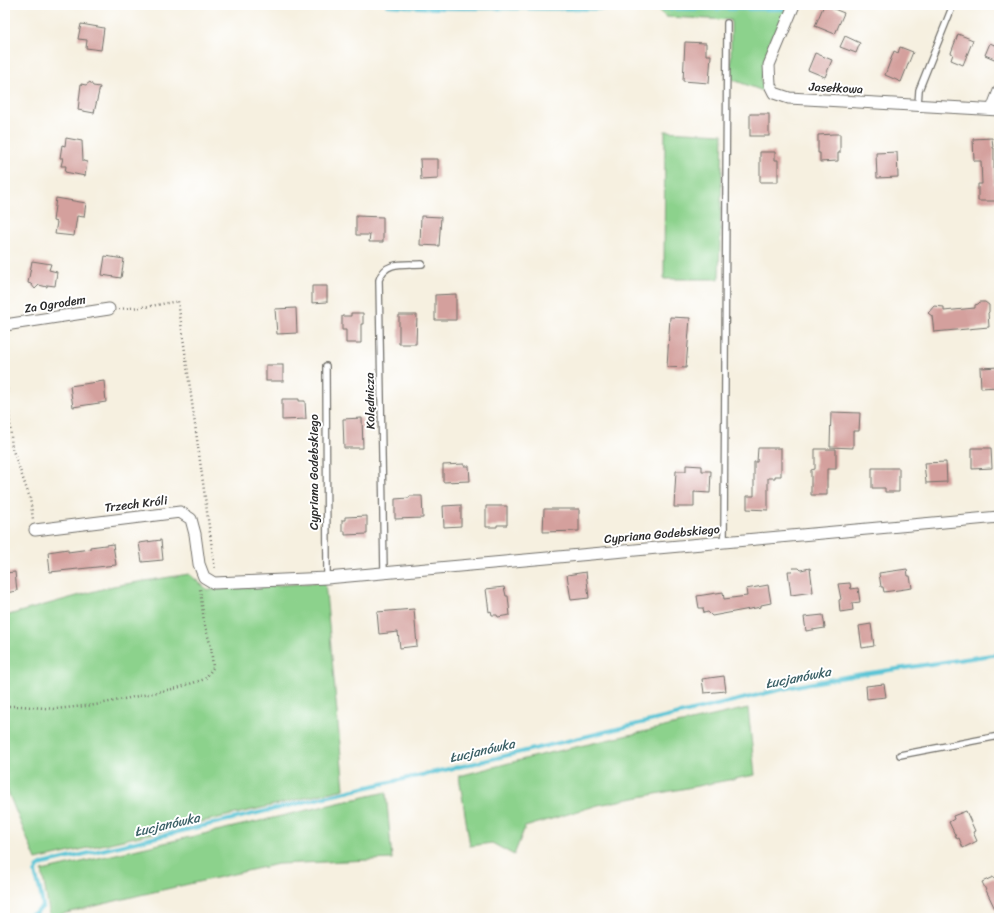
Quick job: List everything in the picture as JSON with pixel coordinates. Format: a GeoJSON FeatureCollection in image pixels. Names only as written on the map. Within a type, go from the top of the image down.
{"type":"FeatureCollection","features":[{"type":"Feature","properties":{"kind":"street","name":"Jasełkowa"},"geometry":{"type":"LineString","coordinates":[[794,5],[769,65],[770,86],[774,93],[789,98],[995,110]]}},
{"type":"Feature","properties":{"kind":"street"},"geometry":{"type":"LineString","coordinates":[[995,110],[999,91]]}},
{"type":"Feature","properties":{"kind":"street","name":"Za Ogrodem"},"geometry":{"type":"LineString","coordinates":[[5,325],[109,309]]}},
{"type":"Feature","properties":{"kind":"street","name":"Trzech Króli"},"geometry":{"type":"LineString","coordinates":[[35,530],[180,512],[191,519],[195,534],[198,564],[204,577]]}},
{"type":"Feature","properties":{"kind":"street","name":"Cypriana Godebskiego"},"geometry":{"type":"LineString","coordinates":[[215,583],[327,578],[999,517]]}},
{"type":"Feature","properties":{"kind":"street"},"geometry":{"type":"LineString","coordinates":[[204,577],[215,583]]}},
{"type":"Feature","properties":{"kind":"lane"},"geometry":{"type":"LineString","coordinates":[[918,105],[919,90],[953,5]]}},
{"type":"Feature","properties":{"kind":"lane"},"geometry":{"type":"LineString","coordinates":[[724,542],[727,23]]}},
{"type":"Feature","properties":{"kind":"lane","name":"Kolędnicza"},"geometry":{"type":"LineString","coordinates":[[384,572],[379,280],[380,274],[392,265],[422,264]]}},
{"type":"Feature","properties":{"kind":"lane","name":"Cypriana Godebskiego"},"geometry":{"type":"LineString","coordinates":[[326,366],[327,578]]}},
{"type":"Feature","properties":{"kind":"lane"},"geometry":{"type":"LineString","coordinates":[[900,755],[999,736]]}},
{"type":"Feature","properties":{"kind":"path"},"geometry":{"type":"LineString","coordinates":[[109,309],[151,306],[178,301],[215,583]]}},
{"type":"Feature","properties":{"kind":"path"},"geometry":{"type":"LineString","coordinates":[[5,365],[12,448],[30,498],[35,530]]}},
{"type":"Feature","properties":{"kind":"path"},"geometry":{"type":"LineString","coordinates":[[5,706],[55,709],[95,705],[177,688],[205,679],[213,668],[211,647],[204,622],[200,590],[204,577]]}},
{"type":"Feature","properties":{"kind":"green space"},"geometry":{"type":"Polygon","coordinates":[[[652,5],[792,5],[770,54],[761,79],[763,91],[731,79],[731,20],[666,17],[652,5]]]}},
{"type":"Feature","properties":{"kind":"green space"},"geometry":{"type":"Polygon","coordinates":[[[665,131],[723,134],[719,279],[664,279],[665,131]]]}},
{"type":"Feature","properties":{"kind":"green space"},"geometry":{"type":"Polygon","coordinates":[[[189,574],[208,590],[325,582],[344,789],[36,860],[5,785],[5,616],[113,586],[189,574]]]}},
{"type":"Feature","properties":{"kind":"green space"},"geometry":{"type":"Polygon","coordinates":[[[748,708],[755,775],[598,805],[525,827],[514,855],[492,843],[470,846],[459,776],[536,756],[748,708]]]}},
{"type":"Feature","properties":{"kind":"green space"},"geometry":{"type":"Polygon","coordinates":[[[386,792],[392,859],[278,864],[50,917],[42,871],[386,792]]]}},
{"type":"Feature","properties":{"kind":"building"},"geometry":{"type":"Polygon","coordinates":[[[824,5],[844,13],[835,34],[815,26],[824,5]]]}},
{"type":"Feature","properties":{"kind":"building"},"geometry":{"type":"Polygon","coordinates":[[[81,24],[104,28],[101,50],[86,48],[87,40],[78,39],[81,24]]]}},
{"type":"Feature","properties":{"kind":"building"},"geometry":{"type":"Polygon","coordinates":[[[958,34],[973,40],[963,65],[951,60],[953,54],[951,53],[958,34]]]}},
{"type":"Feature","properties":{"kind":"building"},"geometry":{"type":"Polygon","coordinates":[[[845,36],[860,43],[856,53],[840,47],[845,36]]]}},
{"type":"Feature","properties":{"kind":"building"},"geometry":{"type":"Polygon","coordinates":[[[685,42],[706,43],[706,55],[711,55],[709,83],[683,81],[685,42]]]}},
{"type":"Feature","properties":{"kind":"building"},"geometry":{"type":"Polygon","coordinates":[[[990,43],[999,47],[999,61],[985,55],[990,43]]]}},
{"type":"Feature","properties":{"kind":"building"},"geometry":{"type":"Polygon","coordinates":[[[900,47],[913,52],[901,82],[885,75],[894,51],[898,53],[900,47]]]}},
{"type":"Feature","properties":{"kind":"building"},"geometry":{"type":"Polygon","coordinates":[[[815,53],[832,60],[825,77],[808,70],[815,53]]]}},
{"type":"Feature","properties":{"kind":"building"},"geometry":{"type":"Polygon","coordinates":[[[90,82],[93,86],[100,87],[94,113],[78,110],[81,84],[86,85],[90,82]]]}},
{"type":"Feature","properties":{"kind":"building"},"geometry":{"type":"Polygon","coordinates":[[[750,114],[769,114],[769,136],[750,136],[750,114]]]}},
{"type":"Feature","properties":{"kind":"building"},"geometry":{"type":"Polygon","coordinates":[[[840,134],[840,153],[838,153],[838,161],[820,162],[820,153],[818,153],[818,135],[840,134]]]}},
{"type":"Feature","properties":{"kind":"building"},"geometry":{"type":"Polygon","coordinates":[[[66,138],[82,141],[83,161],[87,162],[85,176],[65,172],[66,166],[61,166],[63,158],[60,158],[62,145],[65,146],[66,138]]]}},
{"type":"Feature","properties":{"kind":"building"},"geometry":{"type":"Polygon","coordinates":[[[992,138],[994,148],[994,184],[999,184],[999,201],[978,201],[978,184],[982,184],[981,161],[974,161],[973,139],[992,138]]]}},
{"type":"Feature","properties":{"kind":"building"},"geometry":{"type":"Polygon","coordinates":[[[760,152],[775,152],[775,160],[778,160],[778,182],[760,182],[760,152]]]}},
{"type":"Feature","properties":{"kind":"building"},"geometry":{"type":"Polygon","coordinates":[[[897,152],[898,177],[877,178],[876,153],[897,152]]]}},
{"type":"Feature","properties":{"kind":"building"},"geometry":{"type":"Polygon","coordinates":[[[420,159],[438,159],[438,179],[421,180],[420,159]]]}},
{"type":"Feature","properties":{"kind":"building"},"geometry":{"type":"Polygon","coordinates":[[[56,198],[86,203],[84,217],[77,216],[74,236],[55,234],[57,222],[53,221],[56,198]]]}},
{"type":"Feature","properties":{"kind":"building"},"geometry":{"type":"Polygon","coordinates":[[[356,216],[383,217],[383,242],[369,242],[370,235],[356,235],[356,216]]]}},
{"type":"Feature","properties":{"kind":"building"},"geometry":{"type":"Polygon","coordinates":[[[421,216],[441,217],[439,246],[420,245],[421,216]]]}},
{"type":"Feature","properties":{"kind":"building"},"geometry":{"type":"Polygon","coordinates":[[[105,256],[124,259],[121,278],[102,275],[105,256]]]}},
{"type":"Feature","properties":{"kind":"building"},"geometry":{"type":"Polygon","coordinates":[[[32,261],[51,264],[49,270],[57,272],[55,286],[47,285],[47,287],[39,285],[35,289],[28,283],[32,261]]]}},
{"type":"Feature","properties":{"kind":"building"},"geometry":{"type":"Polygon","coordinates":[[[312,286],[327,286],[327,302],[312,303],[312,286]]]}},
{"type":"Feature","properties":{"kind":"building"},"geometry":{"type":"Polygon","coordinates":[[[456,294],[456,320],[435,320],[435,295],[456,294]]]}},
{"type":"Feature","properties":{"kind":"building"},"geometry":{"type":"Polygon","coordinates":[[[980,302],[985,302],[989,305],[989,327],[934,332],[932,316],[928,313],[934,306],[944,307],[944,311],[975,308],[975,305],[980,302]]]}},
{"type":"Feature","properties":{"kind":"building"},"geometry":{"type":"Polygon","coordinates":[[[296,308],[297,333],[277,334],[275,309],[296,308]]]}},
{"type":"Feature","properties":{"kind":"building"},"geometry":{"type":"Polygon","coordinates":[[[351,313],[363,313],[363,324],[361,324],[361,343],[346,343],[346,330],[342,330],[342,316],[351,316],[351,313]]]}},
{"type":"Feature","properties":{"kind":"building"},"geometry":{"type":"Polygon","coordinates":[[[399,315],[417,315],[416,344],[399,344],[399,315]]]}},
{"type":"Feature","properties":{"kind":"building"},"geometry":{"type":"Polygon","coordinates":[[[670,317],[690,318],[686,368],[667,367],[670,317]]]}},
{"type":"Feature","properties":{"kind":"building"},"geometry":{"type":"Polygon","coordinates":[[[266,365],[283,365],[283,381],[266,381],[266,365]]]}},
{"type":"Feature","properties":{"kind":"building"},"geometry":{"type":"Polygon","coordinates":[[[999,367],[999,387],[981,388],[980,368],[999,367]]]}},
{"type":"Feature","properties":{"kind":"building"},"geometry":{"type":"Polygon","coordinates":[[[104,381],[106,402],[73,407],[70,386],[104,381]]]}},
{"type":"Feature","properties":{"kind":"building"},"geometry":{"type":"Polygon","coordinates":[[[282,399],[299,399],[299,401],[305,401],[306,419],[282,420],[282,399]]]}},
{"type":"Feature","properties":{"kind":"building"},"geometry":{"type":"Polygon","coordinates":[[[831,412],[860,413],[859,431],[853,431],[853,448],[830,447],[831,412]]]}},
{"type":"Feature","properties":{"kind":"building"},"geometry":{"type":"Polygon","coordinates":[[[362,418],[363,448],[344,448],[343,419],[362,418]]]}},
{"type":"Feature","properties":{"kind":"building"},"geometry":{"type":"Polygon","coordinates":[[[758,448],[781,448],[781,476],[768,478],[768,510],[747,509],[747,496],[754,496],[754,462],[757,462],[758,448]]]}},
{"type":"Feature","properties":{"kind":"building"},"geometry":{"type":"Polygon","coordinates":[[[972,448],[991,448],[992,468],[972,469],[972,448]]]}},
{"type":"Feature","properties":{"kind":"building"},"geometry":{"type":"Polygon","coordinates":[[[815,449],[836,449],[836,469],[827,469],[827,495],[811,495],[811,470],[815,469],[815,449]]]}},
{"type":"Feature","properties":{"kind":"building"},"geometry":{"type":"Polygon","coordinates":[[[946,462],[947,482],[926,483],[924,463],[946,462]]]}},
{"type":"Feature","properties":{"kind":"building"},"geometry":{"type":"Polygon","coordinates":[[[464,464],[464,466],[469,466],[470,481],[443,482],[443,465],[464,464]]]}},
{"type":"Feature","properties":{"kind":"building"},"geometry":{"type":"Polygon","coordinates":[[[686,465],[702,466],[702,471],[711,471],[710,493],[694,492],[694,507],[674,507],[676,471],[686,471],[686,465]]]}},
{"type":"Feature","properties":{"kind":"building"},"geometry":{"type":"Polygon","coordinates":[[[872,468],[899,468],[899,492],[885,492],[885,488],[872,488],[872,468]]]}},
{"type":"Feature","properties":{"kind":"building"},"geometry":{"type":"Polygon","coordinates":[[[410,496],[422,496],[423,518],[395,519],[395,499],[409,498],[410,496]]]}},
{"type":"Feature","properties":{"kind":"building"},"geometry":{"type":"Polygon","coordinates":[[[461,505],[461,526],[444,527],[443,506],[461,505]]]}},
{"type":"Feature","properties":{"kind":"building"},"geometry":{"type":"Polygon","coordinates":[[[486,506],[507,506],[507,525],[486,527],[486,506]]]}},
{"type":"Feature","properties":{"kind":"building"},"geometry":{"type":"Polygon","coordinates":[[[544,509],[579,509],[579,531],[543,532],[544,509]]]}},
{"type":"Feature","properties":{"kind":"building"},"geometry":{"type":"Polygon","coordinates":[[[367,516],[367,534],[345,535],[345,531],[342,531],[342,520],[345,520],[345,517],[367,516]]]}},
{"type":"Feature","properties":{"kind":"building"},"geometry":{"type":"Polygon","coordinates":[[[161,540],[163,560],[142,562],[139,543],[161,540]]]}},
{"type":"Feature","properties":{"kind":"building"},"geometry":{"type":"Polygon","coordinates":[[[113,544],[116,565],[50,572],[48,552],[68,549],[68,552],[113,544]]]}},
{"type":"Feature","properties":{"kind":"building"},"geometry":{"type":"Polygon","coordinates":[[[793,568],[799,568],[801,570],[810,568],[813,592],[791,595],[788,571],[792,571],[793,568]]]}},
{"type":"Feature","properties":{"kind":"building"},"geometry":{"type":"Polygon","coordinates":[[[907,569],[912,588],[884,592],[883,587],[881,587],[879,573],[907,569]]]}},
{"type":"Feature","properties":{"kind":"building"},"geometry":{"type":"Polygon","coordinates":[[[15,572],[17,591],[5,593],[5,573],[15,572]]]}},
{"type":"Feature","properties":{"kind":"building"},"geometry":{"type":"Polygon","coordinates":[[[586,572],[589,598],[571,600],[567,575],[586,572]]]}},
{"type":"Feature","properties":{"kind":"building"},"geometry":{"type":"Polygon","coordinates":[[[850,583],[851,589],[858,588],[860,602],[852,603],[853,610],[840,612],[839,600],[841,599],[838,584],[850,583]]]}},
{"type":"Feature","properties":{"kind":"building"},"geometry":{"type":"Polygon","coordinates":[[[768,585],[771,603],[761,605],[761,607],[712,616],[708,612],[704,613],[703,608],[699,608],[697,596],[723,592],[724,599],[747,596],[746,589],[768,585]]]}},
{"type":"Feature","properties":{"kind":"building"},"geometry":{"type":"Polygon","coordinates":[[[504,587],[506,596],[508,596],[510,615],[498,617],[497,615],[492,615],[491,611],[489,612],[486,589],[504,587]]]}},
{"type":"Feature","properties":{"kind":"building"},"geometry":{"type":"Polygon","coordinates":[[[414,609],[417,646],[400,648],[398,632],[379,634],[377,612],[414,609]]]}},
{"type":"Feature","properties":{"kind":"building"},"geometry":{"type":"Polygon","coordinates":[[[823,615],[825,628],[806,631],[804,617],[823,615]]]}},
{"type":"Feature","properties":{"kind":"building"},"geometry":{"type":"Polygon","coordinates":[[[871,624],[874,646],[862,648],[859,626],[871,624]]]}},
{"type":"Feature","properties":{"kind":"building"},"geometry":{"type":"Polygon","coordinates":[[[724,676],[726,691],[704,693],[702,679],[724,676]]]}},
{"type":"Feature","properties":{"kind":"building"},"geometry":{"type":"Polygon","coordinates":[[[884,684],[886,697],[867,699],[866,686],[884,684]]]}},
{"type":"Feature","properties":{"kind":"building"},"geometry":{"type":"Polygon","coordinates":[[[966,811],[975,831],[973,832],[977,841],[963,848],[959,838],[957,839],[949,822],[954,819],[953,816],[966,811]]]}},
{"type":"Feature","properties":{"kind":"building"},"geometry":{"type":"Polygon","coordinates":[[[999,876],[999,917],[982,882],[999,876]]]}},
{"type":"Feature","properties":{"kind":"waterway"},"geometry":{"type":"LineString","coordinates":[[387,5],[436,8],[783,9]]}},
{"type":"Feature","properties":{"kind":"waterway","name":"Łucjanówka"},"geometry":{"type":"LineString","coordinates":[[21,918],[36,913],[43,906],[35,873],[38,867],[43,864],[796,686],[856,675],[999,654]]}}]}
